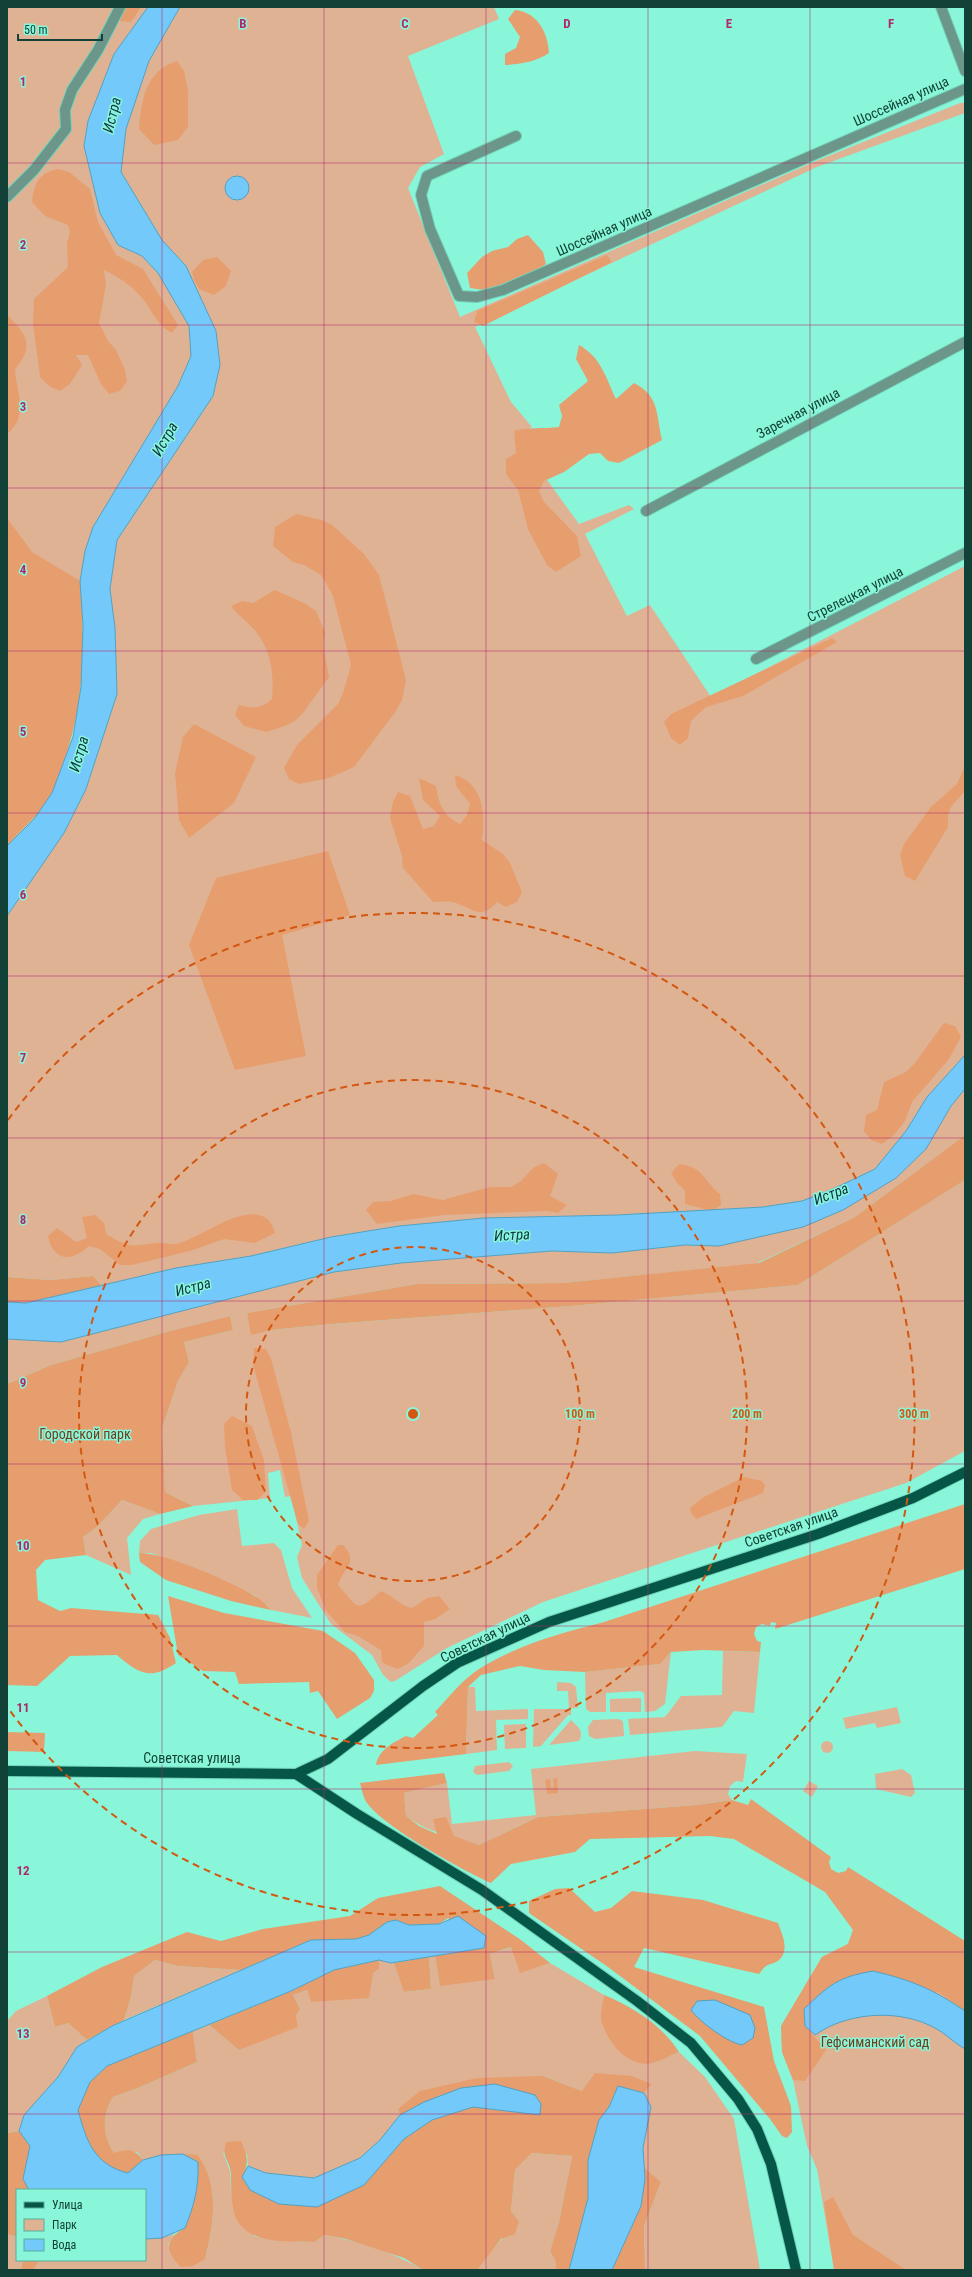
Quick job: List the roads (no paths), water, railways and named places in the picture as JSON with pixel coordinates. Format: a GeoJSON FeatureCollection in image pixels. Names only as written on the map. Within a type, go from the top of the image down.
{"type":"FeatureCollection","features":[{"type":"Feature","properties":{"kind":"main road","name":"Советская улица"},"geometry":{"type":"LineString","coordinates":[[7,1771],[296,1774],[328,1759],[423,1686],[457,1663],[549,1622],[818,1534],[913,1498],[965,1472]]}},
{"type":"Feature","properties":{"kind":"main road"},"geometry":{"type":"LineString","coordinates":[[296,1774],[357,1814],[482,1890],[637,2001],[691,2043],[738,2099],[757,2129],[771,2164],[796,2270]]}},
{"type":"Feature","properties":{"kind":"street"},"geometry":{"type":"LineString","coordinates":[[7,197],[34,170],[66,129],[65,110],[72,90],[98,50],[120,7]]}},
{"type":"Feature","properties":{"kind":"street"},"geometry":{"type":"LineString","coordinates":[[941,7],[965,71]]}},
{"type":"Feature","properties":{"kind":"street","name":"Шоссейная улица"},"geometry":{"type":"LineString","coordinates":[[516,136],[427,176],[421,195],[430,229],[459,296],[476,297],[503,290],[965,89]]}},
{"type":"Feature","properties":{"kind":"street","name":"Заречная улица"},"geometry":{"type":"LineString","coordinates":[[646,511],[965,342]]}},
{"type":"Feature","properties":{"kind":"street","name":"Стрелецкая улица"},"geometry":{"type":"LineString","coordinates":[[756,659],[965,554]]}},
{"type":"Feature","properties":{"kind":"water","name":"Истра"},"geometry":{"type":"Polygon","coordinates":[[[148,7],[180,7],[149,61],[126,129],[121,172],[162,240],[186,266],[216,331],[220,365],[213,396],[117,540],[110,589],[115,628],[117,694],[86,789],[64,833],[7,916],[7,846],[34,819],[52,793],[73,737],[81,687],[83,625],[80,581],[85,551],[93,527],[178,386],[191,356],[189,326],[158,273],[142,256],[118,245],[100,213],[84,146],[88,121],[114,54],[148,7]]]}},
{"type":"Feature","properties":{"kind":"water"},"geometry":{"type":"Polygon","coordinates":[[[237,176],[245,180],[249,188],[245,196],[237,200],[229,196],[225,188],[229,180],[237,176]]]}},
{"type":"Feature","properties":{"kind":"water","name":"Истра"},"geometry":{"type":"Polygon","coordinates":[[[965,1055],[965,1089],[951,1106],[926,1149],[896,1178],[843,1210],[803,1227],[719,1246],[685,1245],[612,1253],[552,1251],[401,1263],[334,1272],[61,1342],[7,1339],[7,1302],[26,1303],[176,1268],[251,1256],[331,1237],[399,1226],[484,1218],[617,1215],[763,1207],[802,1201],[835,1188],[875,1169],[906,1131],[927,1097],[965,1055]]]}},
{"type":"Feature","properties":{"kind":"water"},"geometry":{"type":"Polygon","coordinates":[[[458,1916],[486,1936],[484,1948],[391,1963],[379,1960],[334,1970],[291,1991],[107,2066],[90,2082],[78,2110],[88,2141],[93,2150],[107,2164],[128,2173],[143,2160],[161,2155],[183,2154],[198,2162],[198,2180],[195,2196],[185,2228],[162,2238],[146,2239],[146,2189],[28,2189],[23,2179],[30,2146],[19,2131],[24,2115],[58,2077],[77,2047],[112,2026],[311,1940],[356,1939],[369,1935],[387,1922],[396,1920],[409,1925],[439,1924],[458,1916]]]}},
{"type":"Feature","properties":{"kind":"water"},"geometry":{"type":"Polygon","coordinates":[[[873,1971],[921,1986],[965,2011],[965,2049],[934,2027],[901,2017],[886,2015],[855,2018],[841,2022],[815,2035],[805,2026],[804,2009],[820,1994],[842,1979],[873,1971]]]}},
{"type":"Feature","properties":{"kind":"water"},"geometry":{"type":"Polygon","coordinates":[[[715,2000],[750,2015],[755,2028],[753,2038],[742,2045],[729,2040],[701,2021],[691,2010],[697,2001],[715,2000]]]}},
{"type":"Feature","properties":{"kind":"water"},"geometry":{"type":"Polygon","coordinates":[[[495,2084],[535,2095],[541,2104],[540,2115],[473,2107],[432,2120],[404,2139],[364,2185],[317,2207],[279,2204],[250,2190],[242,2177],[248,2166],[266,2173],[314,2178],[360,2158],[380,2140],[400,2115],[424,2102],[461,2088],[495,2084]]]}},
{"type":"Feature","properties":{"kind":"water"},"geometry":{"type":"Polygon","coordinates":[[[618,2086],[644,2093],[651,2107],[643,2148],[645,2179],[641,2206],[612,2270],[569,2270],[588,2198],[588,2160],[599,2120],[609,2107],[618,2086]]]}},
{"type":"Feature","properties":{"kind":"park label","name":"Городской парк"},"geometry":{"type":"Point","coordinates":[85,1434]}},
{"type":"Feature","properties":{"kind":"park label","name":"Гефсиманский сад"},"geometry":{"type":"Point","coordinates":[875,2042]}}]}
